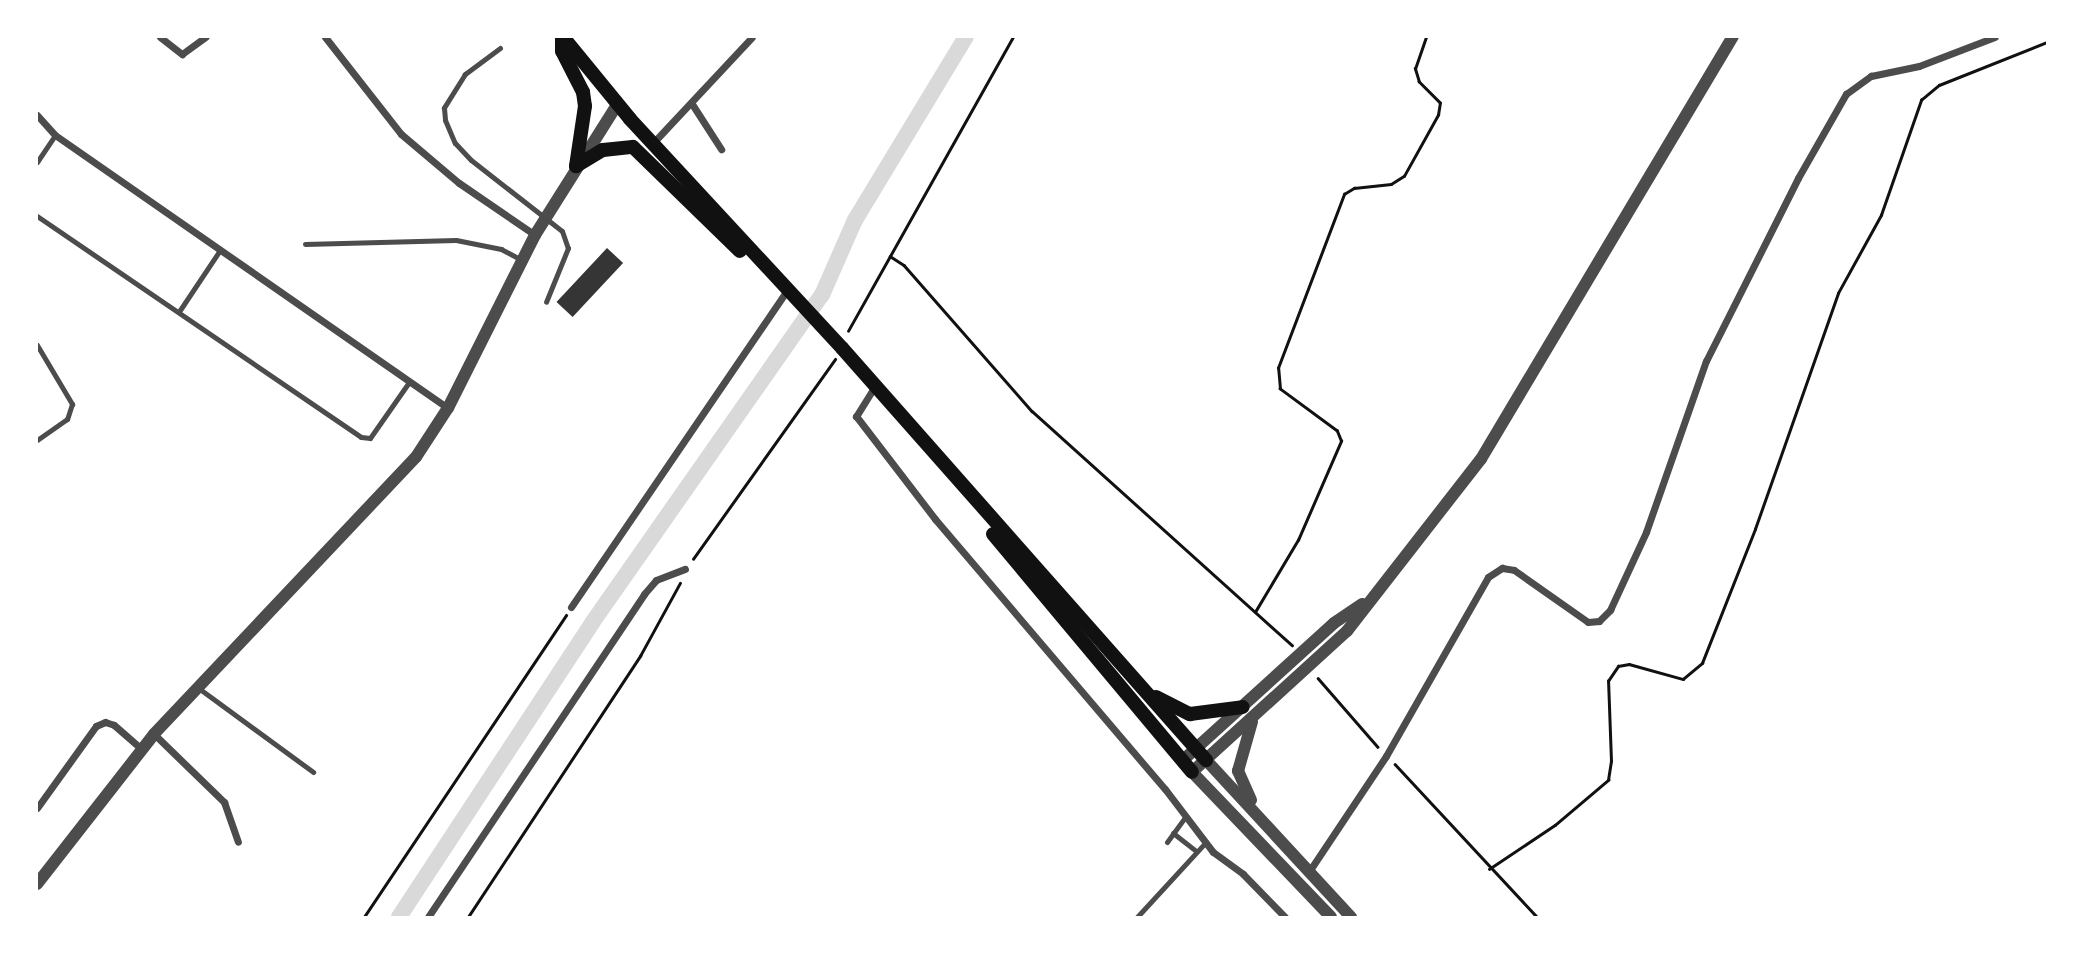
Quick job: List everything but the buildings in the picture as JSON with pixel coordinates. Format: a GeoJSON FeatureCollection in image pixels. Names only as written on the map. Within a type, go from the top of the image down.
{"type":"FeatureCollection","features":[{"type":"Feature","properties":{"kind":"main road"},"geometry":{"type":"LineString","coordinates":[[562,37],[617,105],[842,348],[949,474],[1206,760]]}},
{"type":"Feature","properties":{"kind":"main road"},"geometry":{"type":"LineString","coordinates":[[562,37],[562,51],[585,106],[576,166]]}},
{"type":"Feature","properties":{"kind":"main road"},"geometry":{"type":"LineString","coordinates":[[576,166],[603,150],[633,147],[723,236],[762,263]]}},
{"type":"Feature","properties":{"kind":"main road"},"geometry":{"type":"LineString","coordinates":[[949,474],[1020,571],[1192,772]]}},
{"type":"Feature","properties":{"kind":"main road"},"geometry":{"type":"LineString","coordinates":[[1142,688],[1190,714],[1242,706]]}},
{"type":"Feature","properties":{"kind":"street"},"geometry":{"type":"LineString","coordinates":[[160,37],[182,54],[205,37]]}},
{"type":"Feature","properties":{"kind":"street"},"geometry":{"type":"LineString","coordinates":[[325,37],[401,134],[459,183],[536,235]]}},
{"type":"Feature","properties":{"kind":"street"},"geometry":{"type":"LineString","coordinates":[[652,144],[752,37]]}},
{"type":"Feature","properties":{"kind":"street"},"geometry":{"type":"LineString","coordinates":[[1331,917],[1192,772],[1347,631],[1368,600],[1447,505],[1511,415],[1733,37]]}},
{"type":"Feature","properties":{"kind":"street"},"geometry":{"type":"LineString","coordinates":[[1310,870],[1386,756],[1494,572],[1508,568],[1524,576],[1588,622],[1599,621],[1610,610],[1646,532],[1706,361],[1803,167],[1846,94],[1871,76],[1920,66],[1995,37]]}},
{"type":"Feature","properties":{"kind":"street"},"geometry":{"type":"LineString","coordinates":[[692,104],[721,149]]}},
{"type":"Feature","properties":{"kind":"street"},"geometry":{"type":"LineString","coordinates":[[37,884],[153,734],[382,496],[416,457],[448,408],[546,217],[617,105]]}},
{"type":"Feature","properties":{"kind":"street"},"geometry":{"type":"LineString","coordinates":[[37,115],[55,135],[448,408]]}},
{"type":"Feature","properties":{"kind":"street"},"geometry":{"type":"LineString","coordinates":[[571,607],[791,294]]}},
{"type":"Feature","properties":{"kind":"street"},"geometry":{"type":"LineString","coordinates":[[875,386],[856,416],[1005,605],[1206,842],[1285,917]]}},
{"type":"Feature","properties":{"kind":"street"},"geometry":{"type":"LineString","coordinates":[[428,917],[644,594],[656,580],[685,569]]}},
{"type":"Feature","properties":{"kind":"street"},"geometry":{"type":"LineString","coordinates":[[1182,761],[1300,654],[1368,600]]}},
{"type":"Feature","properties":{"kind":"street"},"geometry":{"type":"LineString","coordinates":[[1254,716],[1243,741],[1238,771],[1267,824]]}},
{"type":"Feature","properties":{"kind":"street"},"geometry":{"type":"LineString","coordinates":[[37,808],[96,726],[105,722],[114,725],[142,749]]}},
{"type":"Feature","properties":{"kind":"street"},"geometry":{"type":"LineString","coordinates":[[153,734],[217,794],[238,842]]}},
{"type":"Feature","properties":{"kind":"street"},"geometry":{"type":"LineString","coordinates":[[1206,760],[1351,917]]}},
{"type":"Feature","properties":{"kind":"lane"},"geometry":{"type":"LineString","coordinates":[[500,48],[465,74],[444,108],[445,120],[455,143],[471,160],[562,231],[568,248],[546,302]]}},
{"type":"Feature","properties":{"kind":"lane"},"geometry":{"type":"LineString","coordinates":[[37,162],[55,135]]}},
{"type":"Feature","properties":{"kind":"lane"},"geometry":{"type":"LineString","coordinates":[[37,216],[180,310],[360,437],[370,438],[409,382]]}},
{"type":"Feature","properties":{"kind":"lane"},"geometry":{"type":"LineString","coordinates":[[305,244],[456,240],[501,249],[522,260]]}},
{"type":"Feature","properties":{"kind":"lane"},"geometry":{"type":"LineString","coordinates":[[180,310],[220,250]]}},
{"type":"Feature","properties":{"kind":"lane"},"geometry":{"type":"LineString","coordinates":[[37,345],[72,404],[67,419],[37,440]]}},
{"type":"Feature","properties":{"kind":"lane"},"geometry":{"type":"LineString","coordinates":[[197,686],[313,772]]}},
{"type":"Feature","properties":{"kind":"lane"},"geometry":{"type":"LineString","coordinates":[[1167,842],[1186,816]]}},
{"type":"Feature","properties":{"kind":"lane"},"geometry":{"type":"LineString","coordinates":[[1173,833],[1196,850]]}},
{"type":"Feature","properties":{"kind":"lane"},"geometry":{"type":"LineString","coordinates":[[1137,917],[1206,842]]}},
{"type":"Feature","properties":{"kind":"path"},"geometry":{"type":"LineString","coordinates":[[468,917],[646,646],[685,569],[842,348],[851,321],[1013,37]]}},
{"type":"Feature","properties":{"kind":"path"},"geometry":{"type":"LineString","coordinates":[[1255,612],[1298,540],[1341,441],[1337,431],[1280,389],[1278,368],[1344,194],[1354,188],[1391,184],[1404,176],[1438,115],[1440,103],[1419,82],[1415,69],[1426,37]]}},
{"type":"Feature","properties":{"kind":"path"},"geometry":{"type":"LineString","coordinates":[[1489,869],[1555,825],[1608,780],[1611,673],[1629,664],[1683,679],[1702,663],[1760,516],[1838,293],[1881,215],[1922,100],[1939,85],[2047,42]]}},
{"type":"Feature","properties":{"kind":"path"},"geometry":{"type":"LineString","coordinates":[[890,256],[904,265],[1032,411],[1300,654]]}},
{"type":"Feature","properties":{"kind":"path"},"geometry":{"type":"LineString","coordinates":[[364,917],[571,607]]}},
{"type":"Feature","properties":{"kind":"path"},"geometry":{"type":"LineString","coordinates":[[1309,667],[1489,869],[1537,917]]}},
{"type":"Feature","properties":{"kind":"waterway"},"geometry":{"type":"LineString","coordinates":[[399,917],[592,623],[822,295],[855,220],[966,37]]}}]}
